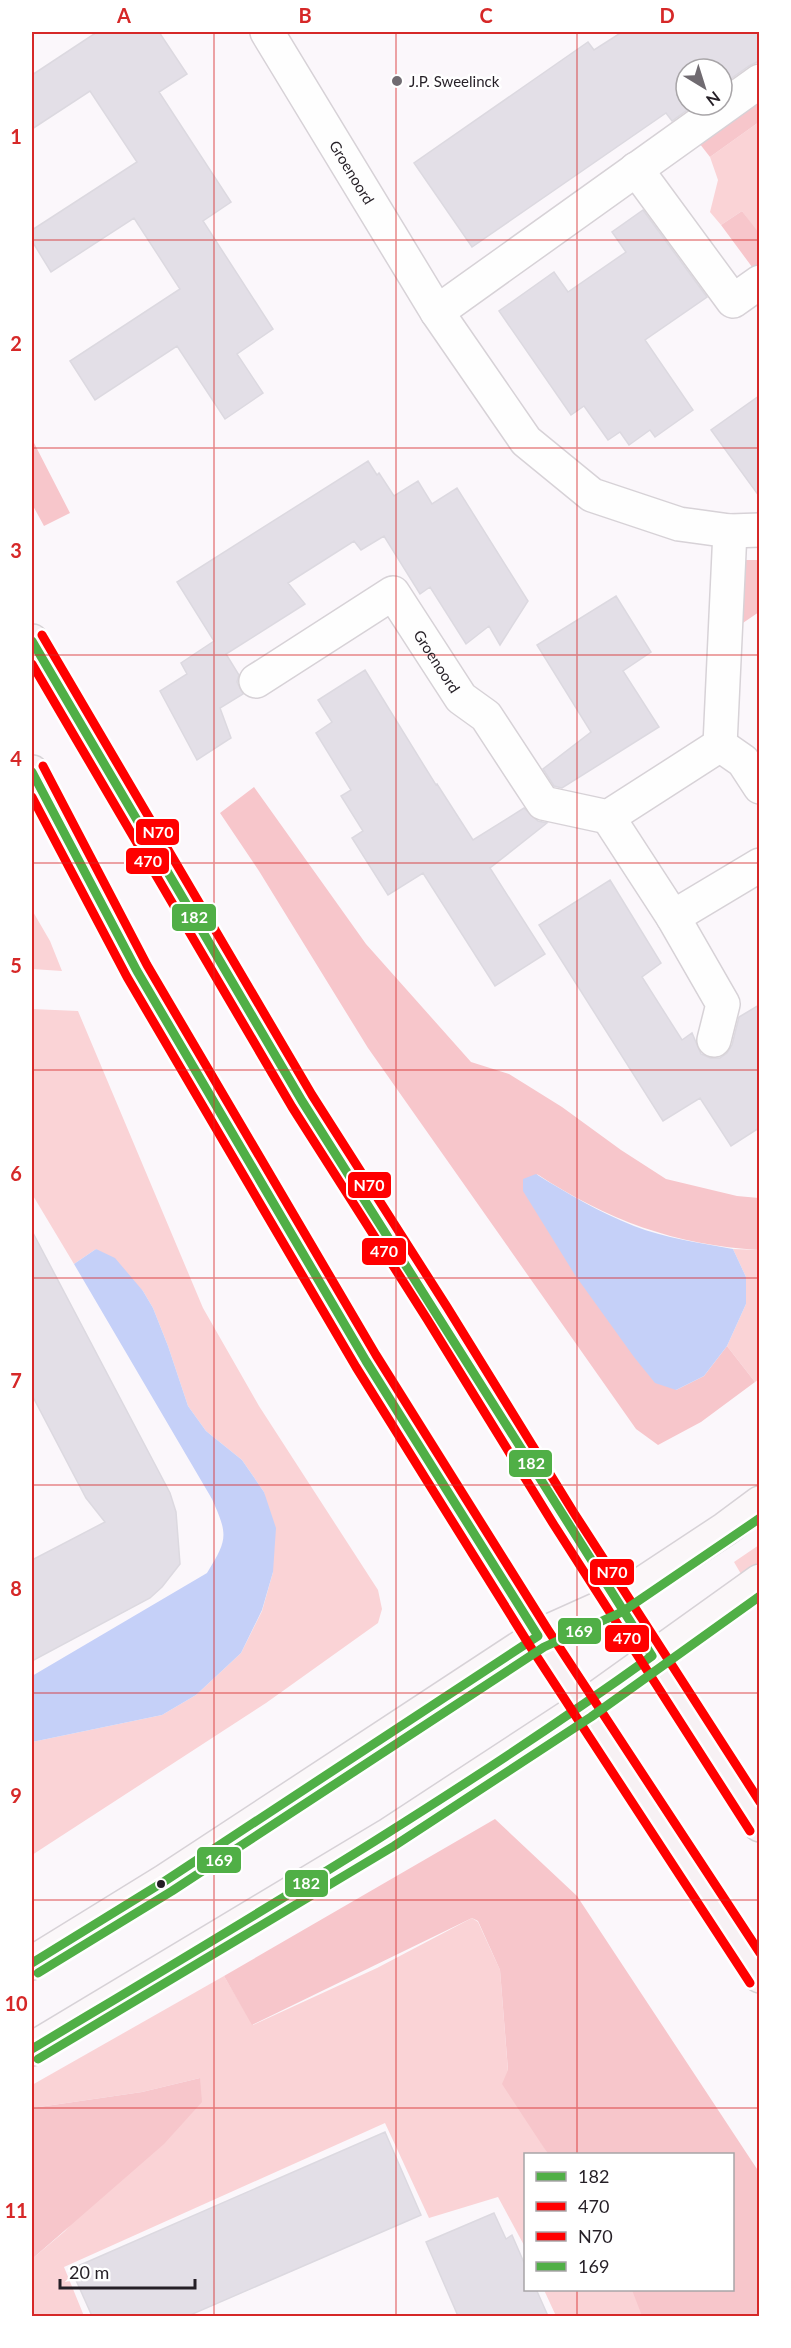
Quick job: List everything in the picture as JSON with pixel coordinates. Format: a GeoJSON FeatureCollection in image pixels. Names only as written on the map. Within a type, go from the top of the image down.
{"type":"FeatureCollection","features":[{"type":"Feature","properties":{"kind":"main road"},"geometry":{"type":"LineString","coordinates":[[32,641],[302,1101],[759,1825]]}},
{"type":"Feature","properties":{"kind":"main road"},"geometry":{"type":"LineString","coordinates":[[32,772],[137,971],[366,1361],[584,1707],[759,1976]]}},
{"type":"Feature","properties":{"kind":"main road"},"geometry":{"type":"LineString","coordinates":[[32,1963],[165,1881],[538,1635],[616,1601],[725,1529],[759,1503]]}},
{"type":"Feature","properties":{"kind":"main road"},"geometry":{"type":"LineString","coordinates":[[32,2049],[387,1836],[584,1707],[759,1581]]}},
{"type":"Feature","properties":{"kind":"street","name":"Groenoord"},"geometry":{"type":"LineString","coordinates":[[267,32],[437,312],[526,441],[592,495],[679,524],[745,530],[720,745]]}},
{"type":"Feature","properties":{"kind":"street"},"geometry":{"type":"LineString","coordinates":[[437,312],[759,81]]}},
{"type":"Feature","properties":{"kind":"street"},"geometry":{"type":"LineString","coordinates":[[636,169],[733,301],[759,282]]}},
{"type":"Feature","properties":{"kind":"street","name":"Groenoord"},"geometry":{"type":"LineString","coordinates":[[256,681],[393,593],[461,698],[486,716],[543,803],[608,817]]}},
{"type":"Feature","properties":{"kind":"street"},"geometry":{"type":"LineString","coordinates":[[714,1040],[723,1004],[673,917],[608,817],[720,745],[743,761],[759,787]]}},
{"type":"Feature","properties":{"kind":"street"},"geometry":{"type":"LineString","coordinates":[[673,917],[759,865]]}},
{"type":"Feature","properties":{"kind":"shaded area"},"geometry":{"type":"Polygon","coordinates":[[[759,94],[759,122],[710,157],[696,139],[727,117],[734,117],[734,112],[759,94]]]}},
{"type":"Feature","properties":{"kind":"shaded area"},"geometry":{"type":"Polygon","coordinates":[[[759,122],[760,233],[758,233],[742,211],[721,225],[710,212],[718,180],[710,157],[759,122]]]}},
{"type":"Feature","properties":{"kind":"shaded area"},"geometry":{"type":"Polygon","coordinates":[[[742,211],[759,233],[759,268],[755,271],[721,225],[742,211]]]}},
{"type":"Feature","properties":{"kind":"shaded area"},"geometry":{"type":"Polygon","coordinates":[[[32,439],[70,513],[44,526],[32,504],[32,439]]]}},
{"type":"Feature","properties":{"kind":"shaded area"},"geometry":{"type":"Polygon","coordinates":[[[743,560],[759,560],[759,612],[737,627],[743,560]]]}},
{"type":"Feature","properties":{"kind":"shaded area"},"geometry":{"type":"Polygon","coordinates":[[[254,787],[366,944],[471,1062],[509,1074],[562,1107],[666,1179],[737,1196],[759,1198],[759,1250],[728,1247],[670,1236],[616,1217],[589,1205],[537,1174],[676,1390],[704,1376],[727,1346],[755,1382],[701,1422],[658,1445],[636,1429],[368,1048],[259,871],[220,813],[254,787]]]}},
{"type":"Feature","properties":{"kind":"shaded area"},"geometry":{"type":"Polygon","coordinates":[[[32,910],[50,941],[62,971],[32,969],[32,910]]]}},
{"type":"Feature","properties":{"kind":"shaded area"},"geometry":{"type":"Polygon","coordinates":[[[32,1009],[78,1011],[203,1308],[259,1406],[378,1590],[382,1609],[378,1623],[266,1703],[32,1855],[32,1742],[162,1715],[196,1695],[241,1653],[262,1611],[273,1572],[264,1492],[242,1460],[206,1431],[188,1406],[168,1346],[153,1308],[143,1291],[96,1249],[74,1264],[32,1194],[32,1009]]]}},
{"type":"Feature","properties":{"kind":"shaded area"},"geometry":{"type":"Polygon","coordinates":[[[733,1249],[759,1250],[759,1379],[755,1382],[727,1346],[746,1304],[746,1277],[733,1249]]]}},
{"type":"Feature","properties":{"kind":"shaded area"},"geometry":{"type":"Polygon","coordinates":[[[759,1545],[759,1562],[741,1574],[734,1562],[759,1545]]]}},
{"type":"Feature","properties":{"kind":"shaded area"},"geometry":{"type":"Polygon","coordinates":[[[495,1819],[577,1896],[759,2172],[759,2316],[642,2316],[632,2291],[734,2291],[734,2153],[547,2153],[502,2084],[508,2070],[500,1970],[478,1921],[472,1918],[252,2025],[224,1976],[495,1819]]]}},
{"type":"Feature","properties":{"kind":"shaded area"},"geometry":{"type":"Polygon","coordinates":[[[472,1918],[478,1922],[500,1970],[508,2071],[534,2130],[547,2153],[524,2153],[524,2245],[498,2197],[429,2218],[385,2123],[64,2267],[84,2316],[32,2316],[32,2259],[65,2231],[200,2078],[142,2092],[32,2108],[32,2085],[224,1976],[253,2025],[377,1968],[472,1918]]]}},
{"type":"Feature","properties":{"kind":"shaded area"},"geometry":{"type":"Polygon","coordinates":[[[200,2078],[202,2102],[164,2144],[32,2259],[32,2108],[142,2092],[200,2078]]]}},
{"type":"Feature","properties":{"kind":"shaded area"},"geometry":{"type":"Polygon","coordinates":[[[544,2291],[633,2291],[645,2316],[556,2316],[544,2291]]]}},
{"type":"Feature","properties":{"kind":"water"},"geometry":{"type":"Polygon","coordinates":[[[536,1174],[608,1215],[634,1226],[670,1237],[733,1249],[746,1277],[746,1304],[727,1346],[704,1376],[676,1390],[655,1383],[575,1275],[523,1191],[523,1179],[536,1174]]]}},
{"type":"Feature","properties":{"kind":"water"},"geometry":{"type":"Polygon","coordinates":[[[96,1249],[115,1258],[143,1291],[153,1308],[168,1346],[188,1406],[206,1431],[242,1460],[264,1492],[276,1528],[273,1572],[262,1610],[241,1653],[196,1695],[162,1715],[32,1742],[32,1676],[207,1573],[219,1552],[223,1537],[221,1521],[212,1499],[74,1264],[96,1249]]]}},
{"type":"Feature","properties":{"kind":"building"},"geometry":{"type":"Polygon","coordinates":[[[97,32],[159,32],[187,74],[159,92],[231,202],[203,221],[273,329],[237,354],[263,393],[225,419],[177,346],[95,400],[70,361],[180,289],[134,218],[51,272],[32,241],[32,230],[137,162],[90,91],[32,129],[32,75],[97,32]]]}},
{"type":"Feature","properties":{"kind":"building"},"geometry":{"type":"Polygon","coordinates":[[[622,32],[759,32],[759,61],[734,77],[734,57],[674,57],[674,117],[678,117],[672,121],[666,113],[472,247],[414,163],[588,42],[594,50],[622,32]]]}},
{"type":"Feature","properties":{"kind":"building"},"geometry":{"type":"Polygon","coordinates":[[[643,210],[707,297],[645,340],[693,410],[655,437],[650,430],[629,445],[620,432],[608,440],[584,406],[571,415],[499,311],[554,272],[568,292],[626,252],[612,232],[643,210]]]}},
{"type":"Feature","properties":{"kind":"building"},"geometry":{"type":"Polygon","coordinates":[[[759,396],[759,496],[711,430],[759,396]]]}},
{"type":"Feature","properties":{"kind":"building"},"geometry":{"type":"Polygon","coordinates":[[[368,461],[394,496],[418,481],[432,504],[457,488],[528,601],[500,645],[489,626],[466,644],[430,587],[420,594],[384,536],[361,550],[354,541],[288,583],[305,604],[226,654],[239,675],[237,682],[243,694],[220,708],[231,738],[197,760],[160,691],[187,674],[181,663],[214,641],[177,582],[368,461]]]}},
{"type":"Feature","properties":{"kind":"building"},"geometry":{"type":"Polygon","coordinates":[[[616,596],[651,652],[623,671],[659,727],[562,788],[554,786],[543,769],[591,732],[537,645],[616,596]]]}},
{"type":"Feature","properties":{"kind":"building"},"geometry":{"type":"Polygon","coordinates":[[[365,670],[473,840],[524,808],[538,821],[547,823],[490,868],[545,954],[495,986],[423,873],[388,895],[352,838],[363,831],[341,796],[351,790],[316,733],[332,722],[318,700],[365,670]]]}},
{"type":"Feature","properties":{"kind":"building"},"geometry":{"type":"Polygon","coordinates":[[[610,880],[661,963],[642,977],[682,1040],[692,1033],[701,1054],[710,1058],[720,1058],[732,1045],[739,1017],[759,1005],[759,1128],[731,1146],[700,1098],[663,1121],[539,925],[610,880]]]}},
{"type":"Feature","properties":{"kind":"building"},"geometry":{"type":"Polygon","coordinates":[[[32,1231],[170,1493],[176,1512],[180,1564],[150,1598],[32,1661],[32,1560],[105,1522],[86,1498],[32,1395],[32,1231]]]}},
{"type":"Feature","properties":{"kind":"building"},"geometry":{"type":"Polygon","coordinates":[[[385,2132],[421,2215],[188,2316],[92,2316],[71,2269],[385,2132]]]}},
{"type":"Feature","properties":{"kind":"building"},"geometry":{"type":"Polygon","coordinates":[[[494,2213],[506,2239],[512,2235],[524,2263],[524,2291],[537,2291],[548,2316],[458,2316],[426,2242],[494,2213]]]}},
{"type":"Feature","properties":{"kind":"transit line","name":"N70"},"geometry":{"type":"LineString","coordinates":[[42,635],[312,1095],[574,1513],[760,1802]]}},
{"type":"Feature","properties":{"kind":"transit line","name":"182"},"geometry":{"type":"LineString","coordinates":[[32,641],[302,1101],[652,1656],[577,1709],[424,1810],[32,2049]]}},
{"type":"Feature","properties":{"kind":"transit line","name":"470"},"geometry":{"type":"LineString","coordinates":[[32,664],[292,1107],[554,1525],[750,1831]]}},
{"type":"Feature","properties":{"kind":"transit line","name":"N70"},"geometry":{"type":"LineString","coordinates":[[43,766],[147,965],[376,1355],[548,1630],[760,1953]]}},
{"type":"Feature","properties":{"kind":"transit line","name":"182"},"geometry":{"type":"LineString","coordinates":[[32,772],[137,971],[366,1361],[538,1636],[165,1881],[32,1963]]}},
{"type":"Feature","properties":{"kind":"transit line","name":"470"},"geometry":{"type":"LineString","coordinates":[[32,797],[127,977],[356,1367],[528,1643],[750,1983]]}},
{"type":"Feature","properties":{"kind":"transit line","name":"169"},"geometry":{"type":"LineString","coordinates":[[38,1973],[172,1891],[544,1647],[622,1612],[760,1518]]}},
{"type":"Feature","properties":{"kind":"transit line","name":"169"},"geometry":{"type":"LineString","coordinates":[[38,2059],[394,1846],[591,1717],[760,1596]]}},
{"type":"Feature","properties":{"kind":"place","name":"J.P. Sweelinck"},"geometry":{"type":"Point","coordinates":[397,81]}}]}
